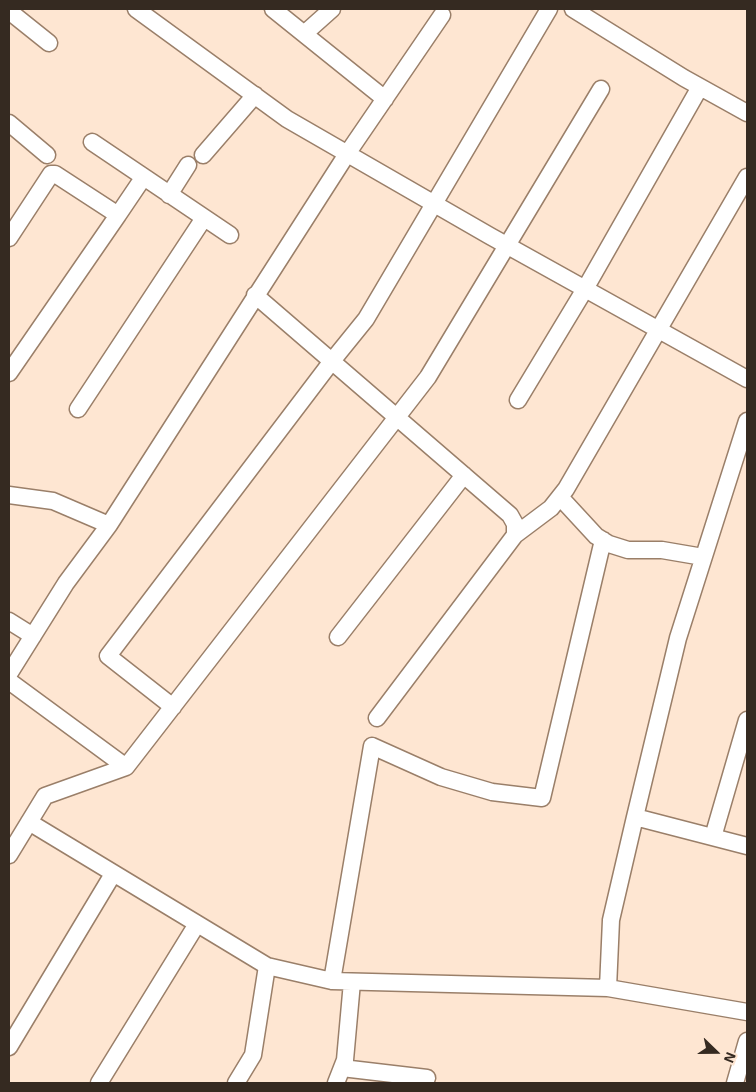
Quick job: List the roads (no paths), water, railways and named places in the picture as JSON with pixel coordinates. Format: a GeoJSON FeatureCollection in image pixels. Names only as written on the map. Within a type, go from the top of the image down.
{"type":"FeatureCollection","features":[{"type":"Feature","properties":{"kind":"street"},"geometry":{"type":"LineString","coordinates":[[136,9],[287,119],[508,246],[747,378]]}},
{"type":"Feature","properties":{"kind":"street"},"geometry":{"type":"LineString","coordinates":[[273,9],[385,99]]}},
{"type":"Feature","properties":{"kind":"street"},"geometry":{"type":"LineString","coordinates":[[304,34],[332,9]]}},
{"type":"Feature","properties":{"kind":"street"},"geometry":{"type":"LineString","coordinates":[[173,707],[108,656],[332,361],[366,320],[433,203],[549,9]]}},
{"type":"Feature","properties":{"kind":"street"},"geometry":{"type":"LineString","coordinates":[[573,9],[747,113]]}},
{"type":"Feature","properties":{"kind":"street"},"geometry":{"type":"LineString","coordinates":[[9,11],[49,43]]}},
{"type":"Feature","properties":{"kind":"street"},"geometry":{"type":"LineString","coordinates":[[9,674],[66,583],[109,525],[255,294],[347,154],[442,15]]}},
{"type":"Feature","properties":{"kind":"street"},"geometry":{"type":"LineString","coordinates":[[518,400],[585,289],[700,86]]}},
{"type":"Feature","properties":{"kind":"street"},"geometry":{"type":"LineString","coordinates":[[9,855],[45,796],[126,767],[173,707],[428,377],[601,89]]}},
{"type":"Feature","properties":{"kind":"street"},"geometry":{"type":"LineString","coordinates":[[203,155],[255,95]]}},
{"type":"Feature","properties":{"kind":"street"},"geometry":{"type":"LineString","coordinates":[[9,123],[47,155]]}},
{"type":"Feature","properties":{"kind":"street"},"geometry":{"type":"LineString","coordinates":[[92,142],[230,235]]}},
{"type":"Feature","properties":{"kind":"street"},"geometry":{"type":"LineString","coordinates":[[169,195],[188,165]]}},
{"type":"Feature","properties":{"kind":"street"},"geometry":{"type":"LineString","coordinates":[[9,238],[51,174],[55,174],[118,215]]}},
{"type":"Feature","properties":{"kind":"street"},"geometry":{"type":"LineString","coordinates":[[377,718],[515,536],[551,508],[560,497],[660,330],[747,177]]}},
{"type":"Feature","properties":{"kind":"street"},"geometry":{"type":"LineString","coordinates":[[9,373],[143,178]]}},
{"type":"Feature","properties":{"kind":"street"},"geometry":{"type":"LineString","coordinates":[[78,409],[204,218]]}},
{"type":"Feature","properties":{"kind":"street"},"geometry":{"type":"LineString","coordinates":[[255,294],[510,515],[516,524],[515,536]]}},
{"type":"Feature","properties":{"kind":"street"},"geometry":{"type":"LineString","coordinates":[[608,988],[611,920],[678,638],[747,421]]}},
{"type":"Feature","properties":{"kind":"street"},"geometry":{"type":"LineString","coordinates":[[338,637],[464,475]]}},
{"type":"Feature","properties":{"kind":"street"},"geometry":{"type":"LineString","coordinates":[[9,496],[53,501],[109,525]]}},
{"type":"Feature","properties":{"kind":"street"},"geometry":{"type":"LineString","coordinates":[[560,497],[603,540],[628,550],[662,550],[704,557]]}},
{"type":"Feature","properties":{"kind":"street"},"geometry":{"type":"LineString","coordinates":[[332,981],[372,746],[441,777],[492,792],[542,798],[603,540]]}},
{"type":"Feature","properties":{"kind":"street"},"geometry":{"type":"LineString","coordinates":[[9,621],[32,636]]}},
{"type":"Feature","properties":{"kind":"street"},"geometry":{"type":"LineString","coordinates":[[9,681],[126,767]]}},
{"type":"Feature","properties":{"kind":"street"},"geometry":{"type":"LineString","coordinates":[[713,837],[747,720]]}},
{"type":"Feature","properties":{"kind":"street"},"geometry":{"type":"LineString","coordinates":[[635,816],[747,846]]}},
{"type":"Feature","properties":{"kind":"street"},"geometry":{"type":"LineString","coordinates":[[29,822],[267,966],[332,981],[608,988],[747,1012]]}},
{"type":"Feature","properties":{"kind":"street"},"geometry":{"type":"LineString","coordinates":[[9,1047],[113,874]]}},
{"type":"Feature","properties":{"kind":"street"},"geometry":{"type":"LineString","coordinates":[[99,1083],[197,924]]}},
{"type":"Feature","properties":{"kind":"street"},"geometry":{"type":"LineString","coordinates":[[236,1083],[253,1055],[267,966]]}},
{"type":"Feature","properties":{"kind":"street"},"geometry":{"type":"LineString","coordinates":[[336,1083],[345,1060],[352,982]]}},
{"type":"Feature","properties":{"kind":"street"},"geometry":{"type":"LineString","coordinates":[[735,1083],[747,1041]]}},
{"type":"Feature","properties":{"kind":"street"},"geometry":{"type":"LineString","coordinates":[[342,1068],[427,1078]]}}]}
